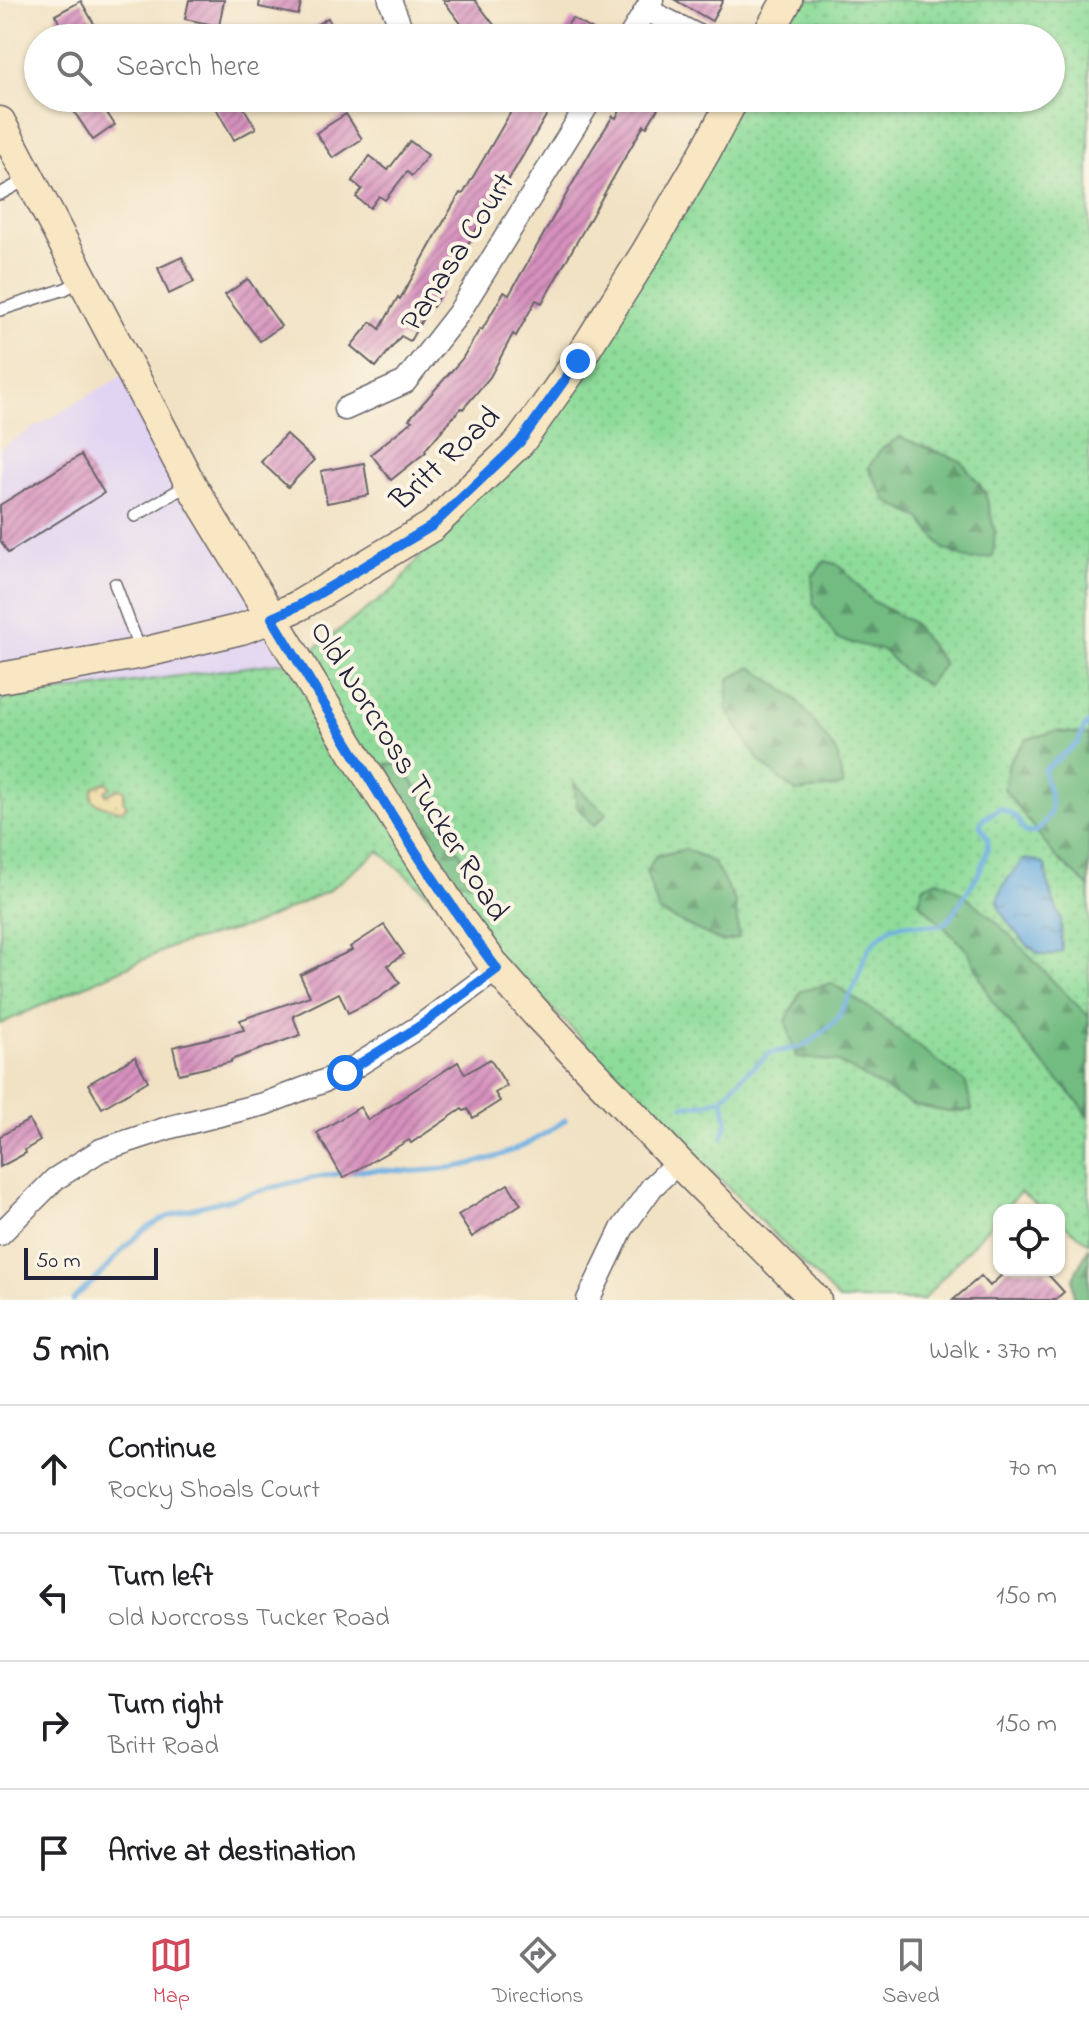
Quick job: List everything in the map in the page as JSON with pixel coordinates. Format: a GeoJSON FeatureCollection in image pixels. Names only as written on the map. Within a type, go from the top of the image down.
{"type":"FeatureCollection","features":[{"type":"Feature","properties":{"kind":"street"},"geometry":{"type":"LineString","coordinates":[[390,0],[399,24]]}},
{"type":"Feature","properties":{"kind":"street"},"geometry":{"type":"LineString","coordinates":[[774,24],[787,0]]}},
{"type":"Feature","properties":{"kind":"street"},"geometry":{"type":"LineString","coordinates":[[637,24],[649,5],[680,24]]}},
{"type":"Feature","properties":{"kind":"street","name":"Panasa Court"},"geometry":{"type":"LineString","coordinates":[[345,409],[405,382],[458,314],[583,112]]}},
{"type":"Feature","properties":{"kind":"street","name":"Britt Road"},"geometry":{"type":"LineString","coordinates":[[0,678],[142,653],[241,629],[310,599],[432,526],[520,442],[578,361],[646,253],[726,112]]}},
{"type":"Feature","properties":{"kind":"street","name":"Old Norcross Tucker Road"},"geometry":{"type":"LineString","coordinates":[[0,122],[190,483],[449,904],[497,969],[537,1014],[678,1162],[816,1300]]}},
{"type":"Feature","properties":{"kind":"street"},"geometry":{"type":"LineString","coordinates":[[0,1234],[55,1179],[101,1150],[171,1127],[264,1104],[345,1073],[420,1026],[497,969]]}},
{"type":"Feature","properties":{"kind":"street"},"geometry":{"type":"LineString","coordinates":[[588,1300],[622,1229],[652,1187],[678,1162]]}},
{"type":"Feature","properties":{"kind":"lane"},"geometry":{"type":"LineString","coordinates":[[0,194],[29,177]]}},
{"type":"Feature","properties":{"kind":"lane"},"geometry":{"type":"LineString","coordinates":[[0,310],[65,289],[83,279]]}},
{"type":"Feature","properties":{"kind":"lane"},"geometry":{"type":"LineString","coordinates":[[135,516],[190,483]]}},
{"type":"Feature","properties":{"kind":"lane"},"geometry":{"type":"LineString","coordinates":[[115,584],[142,653]]}},
{"type":"Feature","properties":{"kind":"shaded area"},"geometry":{"type":"Polygon","coordinates":[[[125,374],[299,660],[0,700],[0,448],[125,374]]]}},
{"type":"Feature","properties":{"kind":"green space"},"geometry":{"type":"Polygon","coordinates":[[[779,0],[1089,0],[1089,1243],[1065,1225],[1065,1204],[1036,1204],[1020,1192],[1009,1204],[993,1204],[993,1222],[923,1300],[839,1300],[515,971],[379,851],[328,891],[254,925],[176,945],[0,1024],[0,700],[299,660],[394,589],[496,460],[727,112],[1065,112],[1065,24],[768,24],[779,0]]]}},
{"type":"Feature","properties":{"kind":"green space"},"geometry":{"type":"Polygon","coordinates":[[[900,437],[961,461],[985,492],[995,532],[993,557],[970,560],[944,549],[920,518],[888,502],[868,468],[881,449],[900,437]]]}},
{"type":"Feature","properties":{"kind":"green space"},"geometry":{"type":"Polygon","coordinates":[[[825,561],[839,565],[872,601],[913,623],[944,664],[927,685],[905,672],[884,651],[837,639],[814,604],[812,577],[825,561]]]}},
{"type":"Feature","properties":{"kind":"green space"},"geometry":{"type":"Polygon","coordinates":[[[752,667],[796,699],[837,753],[843,786],[796,792],[759,761],[727,710],[729,679],[752,667]]]}},
{"type":"Feature","properties":{"kind":"green space"},"geometry":{"type":"Polygon","coordinates":[[[1057,731],[1089,735],[1089,887],[1055,856],[1004,789],[1009,762],[1027,739],[1057,731]]]}},
{"type":"Feature","properties":{"kind":"green space"},"geometry":{"type":"Polygon","coordinates":[[[386,764],[401,765],[467,864],[471,882],[447,881],[391,786],[386,764]]]}},
{"type":"Feature","properties":{"kind":"green space"},"geometry":{"type":"Polygon","coordinates":[[[574,783],[607,813],[594,826],[577,807],[574,783]]]}},
{"type":"Feature","properties":{"kind":"green space"},"geometry":{"type":"Polygon","coordinates":[[[686,849],[713,862],[735,901],[739,938],[723,942],[659,912],[646,872],[656,856],[686,849]]]}},
{"type":"Feature","properties":{"kind":"green space"},"geometry":{"type":"Polygon","coordinates":[[[937,880],[954,888],[985,912],[1089,1016],[1089,1118],[990,998],[968,951],[919,902],[924,886],[937,880]]]}},
{"type":"Feature","properties":{"kind":"green space"},"geometry":{"type":"Polygon","coordinates":[[[832,983],[966,1083],[972,1110],[949,1112],[913,1105],[838,1062],[796,1057],[786,1021],[801,991],[832,983]]]}},
{"type":"Feature","properties":{"kind":"green space"},"geometry":{"type":"Polygon","coordinates":[[[1089,1247],[1089,1300],[1074,1300],[1073,1278],[1089,1247]]]}},
{"type":"Feature","properties":{"kind":"sand"},"geometry":{"type":"Polygon","coordinates":[[[106,782],[111,787],[105,791],[106,795],[121,788],[127,806],[117,811],[94,801],[94,787],[106,782]]]}},
{"type":"Feature","properties":{"kind":"water"},"geometry":{"type":"Polygon","coordinates":[[[1024,859],[1045,865],[1049,889],[1061,919],[1062,951],[1055,954],[1043,955],[1024,941],[998,903],[1003,886],[1024,859]]]}},
{"type":"Feature","properties":{"kind":"building"},"geometry":{"type":"Polygon","coordinates":[[[189,0],[224,0],[219,24],[185,19],[189,0]]]}},
{"type":"Feature","properties":{"kind":"building"},"geometry":{"type":"Polygon","coordinates":[[[260,0],[302,0],[298,15],[259,7],[260,0]]]}},
{"type":"Feature","properties":{"kind":"building"},"geometry":{"type":"Polygon","coordinates":[[[443,0],[475,0],[493,24],[461,24],[443,0]]]}},
{"type":"Feature","properties":{"kind":"building"},"geometry":{"type":"Polygon","coordinates":[[[675,0],[723,0],[712,21],[675,0]]]}},
{"type":"Feature","properties":{"kind":"building"},"geometry":{"type":"Polygon","coordinates":[[[81,1],[94,24],[60,24],[55,15],[81,1]]]}},
{"type":"Feature","properties":{"kind":"building"},"geometry":{"type":"Polygon","coordinates":[[[328,18],[331,24],[318,24],[328,18]]]}},
{"type":"Feature","properties":{"kind":"building"},"geometry":{"type":"Polygon","coordinates":[[[572,18],[582,24],[568,24],[572,18]]]}},
{"type":"Feature","properties":{"kind":"building"},"geometry":{"type":"Polygon","coordinates":[[[106,112],[115,125],[93,140],[75,113],[106,112]]]}},
{"type":"Feature","properties":{"kind":"building"},"geometry":{"type":"Polygon","coordinates":[[[218,112],[246,112],[256,128],[234,140],[218,112]]]}},
{"type":"Feature","properties":{"kind":"building"},"geometry":{"type":"Polygon","coordinates":[[[511,112],[548,112],[495,203],[492,201],[433,307],[430,306],[410,341],[401,336],[376,367],[351,346],[371,322],[380,329],[460,193],[463,194],[511,112]]]}},
{"type":"Feature","properties":{"kind":"building"},"geometry":{"type":"Polygon","coordinates":[[[619,112],[656,112],[647,127],[644,125],[542,303],[536,300],[490,377],[426,452],[391,480],[371,454],[412,421],[409,419],[462,359],[504,292],[509,295],[591,151],[613,116],[616,118],[619,112]]]}},
{"type":"Feature","properties":{"kind":"building"},"geometry":{"type":"Polygon","coordinates":[[[346,114],[362,139],[333,158],[316,133],[346,114]]]}},
{"type":"Feature","properties":{"kind":"building"},"geometry":{"type":"Polygon","coordinates":[[[410,141],[428,155],[412,176],[407,172],[385,200],[379,196],[370,208],[356,197],[362,189],[352,181],[370,156],[388,170],[410,141]]]}},
{"type":"Feature","properties":{"kind":"building"},"geometry":{"type":"Polygon","coordinates":[[[182,257],[194,282],[169,294],[158,268],[182,257]]]}},
{"type":"Feature","properties":{"kind":"building"},"geometry":{"type":"Polygon","coordinates":[[[248,279],[281,326],[260,341],[225,295],[248,279]]]}},
{"type":"Feature","properties":{"kind":"building"},"geometry":{"type":"Polygon","coordinates":[[[286,434],[314,460],[288,487],[261,462],[286,434]]]}},
{"type":"Feature","properties":{"kind":"building"},"geometry":{"type":"Polygon","coordinates":[[[81,455],[104,493],[8,553],[0,540],[0,505],[81,455]]]}},
{"type":"Feature","properties":{"kind":"building"},"geometry":{"type":"Polygon","coordinates":[[[364,463],[369,495],[327,503],[321,471],[364,463]]]}},
{"type":"Feature","properties":{"kind":"building"},"geometry":{"type":"Polygon","coordinates":[[[384,925],[404,954],[388,965],[400,983],[348,1013],[339,993],[293,1016],[300,1035],[231,1062],[179,1074],[173,1047],[244,1030],[240,1020],[310,996],[300,975],[352,950],[350,947],[384,925]]]}},
{"type":"Feature","properties":{"kind":"building"},"geometry":{"type":"Polygon","coordinates":[[[135,1057],[148,1081],[102,1108],[88,1084],[135,1057]]]}},
{"type":"Feature","properties":{"kind":"building"},"geometry":{"type":"Polygon","coordinates":[[[490,1059],[507,1086],[495,1093],[500,1101],[473,1118],[468,1109],[462,1109],[411,1143],[409,1140],[343,1178],[317,1133],[360,1107],[368,1120],[458,1062],[465,1074],[490,1059]]]}},
{"type":"Feature","properties":{"kind":"building"},"geometry":{"type":"Polygon","coordinates":[[[29,1120],[40,1141],[25,1150],[26,1153],[0,1167],[0,1136],[29,1120]]]}},
{"type":"Feature","properties":{"kind":"building"},"geometry":{"type":"Polygon","coordinates":[[[508,1184],[521,1204],[472,1237],[458,1215],[508,1184]]]}},
{"type":"Feature","properties":{"kind":"building"},"geometry":{"type":"Polygon","coordinates":[[[981,1276],[990,1286],[1001,1276],[1049,1276],[1064,1292],[1055,1300],[953,1300],[981,1276]]]}},
{"type":"Feature","properties":{"kind":"waterway"},"geometry":{"type":"LineString","coordinates":[[684,1106],[723,1098],[770,1053],[800,1047],[836,1021],[870,947],[891,928],[904,924],[940,926],[949,920],[979,873],[987,852],[988,839],[980,825],[983,819],[1001,808],[1016,817],[1025,832],[1038,830],[1047,819],[1051,805],[1044,770],[1079,742],[1089,723]]}},
{"type":"Feature","properties":{"kind":"waterway"},"geometry":{"type":"LineString","coordinates":[[722,1138],[727,1122],[723,1098]]}},
{"type":"Feature","properties":{"kind":"waterway"},"geometry":{"type":"LineString","coordinates":[[73,1300],[136,1237],[161,1220],[179,1213],[340,1173],[418,1171],[478,1163],[530,1142],[565,1120]]}},
{"type":"Feature","properties":{"kind":"route"},"geometry":{"type":"LineString","coordinates":[[345,1073],[420,1026],[497,969],[458,917],[272,618],[298,606],[432,526],[520,442],[578,361]]}}]}
